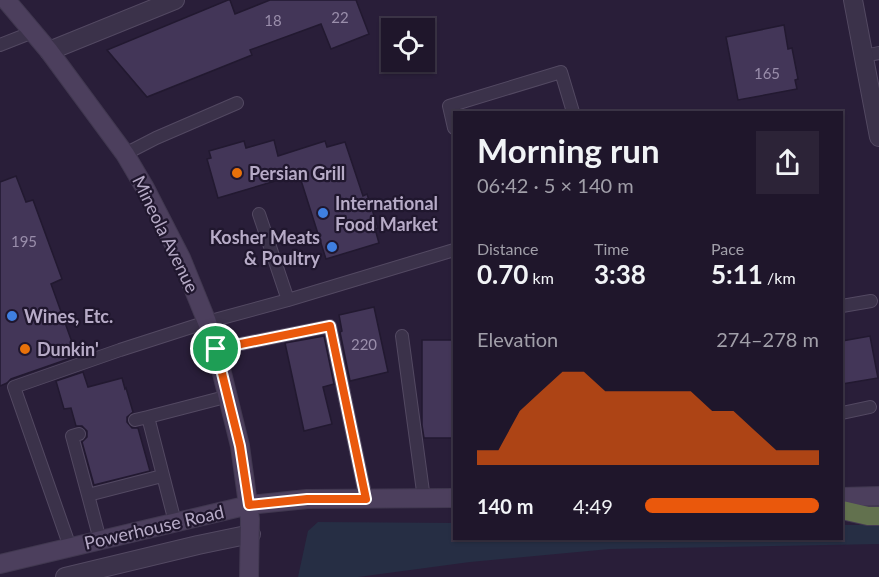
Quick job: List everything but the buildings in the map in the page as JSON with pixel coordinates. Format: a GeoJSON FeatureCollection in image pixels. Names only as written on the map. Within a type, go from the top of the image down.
{"type":"FeatureCollection","features":[{"type":"Feature","properties":{"kind":"highway"},"geometry":{"type":"LineString","coordinates":[[843,510],[879,516]]}},
{"type":"Feature","properties":{"kind":"main road","name":"Mineola Avenue"},"geometry":{"type":"LineString","coordinates":[[6,0],[49,51],[125,154],[181,258],[216,349],[240,446],[251,534],[249,577]]}},
{"type":"Feature","properties":{"kind":"main road"},"geometry":{"type":"LineString","coordinates":[[843,497],[879,496]]}},
{"type":"Feature","properties":{"kind":"main road","name":"Powerhouse Road"},"geometry":{"type":"LineString","coordinates":[[0,564],[249,505],[307,499],[453,498]]}},
{"type":"Feature","properties":{"kind":"street"},"geometry":{"type":"LineString","coordinates":[[49,51],[140,7],[175,0]]}},
{"type":"Feature","properties":{"kind":"street"},"geometry":{"type":"LineString","coordinates":[[853,0],[871,54],[879,138]]}},
{"type":"Feature","properties":{"kind":"street","name":"Powerhouse Road"},"geometry":{"type":"LineString","coordinates":[[65,577],[251,534]]}},
{"type":"Feature","properties":{"kind":"lane"},"geometry":{"type":"LineString","coordinates":[[0,45],[33,33]]}},
{"type":"Feature","properties":{"kind":"lane"},"geometry":{"type":"LineString","coordinates":[[453,124],[449,106],[561,72],[573,111]]}},
{"type":"Feature","properties":{"kind":"lane"},"geometry":{"type":"LineString","coordinates":[[125,154],[156,138],[237,104]]}},
{"type":"Feature","properties":{"kind":"lane"},"geometry":{"type":"LineString","coordinates":[[259,214],[288,300]]}},
{"type":"Feature","properties":{"kind":"lane"},"geometry":{"type":"LineString","coordinates":[[70,547],[14,387],[207,321],[288,300],[453,250]]}},
{"type":"Feature","properties":{"kind":"lane"},"geometry":{"type":"LineString","coordinates":[[843,306],[871,301]]}},
{"type":"Feature","properties":{"kind":"lane"},"geometry":{"type":"LineString","coordinates":[[216,349],[330,326],[366,499]]}},
{"type":"Feature","properties":{"kind":"lane"},"geometry":{"type":"LineString","coordinates":[[402,336],[423,499]]}},
{"type":"Feature","properties":{"kind":"lane"},"geometry":{"type":"LineString","coordinates":[[175,522],[162,476],[149,447],[142,419],[229,396]]}},
{"type":"Feature","properties":{"kind":"lane"},"geometry":{"type":"LineString","coordinates":[[843,412],[870,408]]}},
{"type":"Feature","properties":{"kind":"lane"},"geometry":{"type":"LineString","coordinates":[[79,434],[72,436],[83,462],[88,495],[100,540]]}},
{"type":"Feature","properties":{"kind":"lane"},"geometry":{"type":"LineString","coordinates":[[88,495],[162,476]]}},
{"type":"Feature","properties":{"kind":"shaded area"},"geometry":{"type":"Polygon","coordinates":[[[318,522],[453,523],[453,540],[843,540],[843,525],[879,525],[879,544],[610,549],[470,562],[358,577],[298,577],[308,531],[318,522]]]}},
{"type":"Feature","properties":{"kind":"place","name":"Persian Grill"},"geometry":{"type":"Point","coordinates":[237,173]}},
{"type":"Feature","properties":{"kind":"place","name":"International Food Market"},"geometry":{"type":"Point","coordinates":[323,213]}},
{"type":"Feature","properties":{"kind":"place","name":"Kosher Meats & Poultry"},"geometry":{"type":"Point","coordinates":[332,247]}},
{"type":"Feature","properties":{"kind":"place","name":"Wines, Etc."},"geometry":{"type":"Point","coordinates":[12,316]}},
{"type":"Feature","properties":{"kind":"place","name":"Dunkin'"},"geometry":{"type":"Point","coordinates":[25,349]}},
{"type":"Feature","properties":{"kind":"route"},"geometry":{"type":"LineString","coordinates":[[330,326],[366,499],[307,499],[249,505],[240,446],[216,349],[330,326]]}}]}
